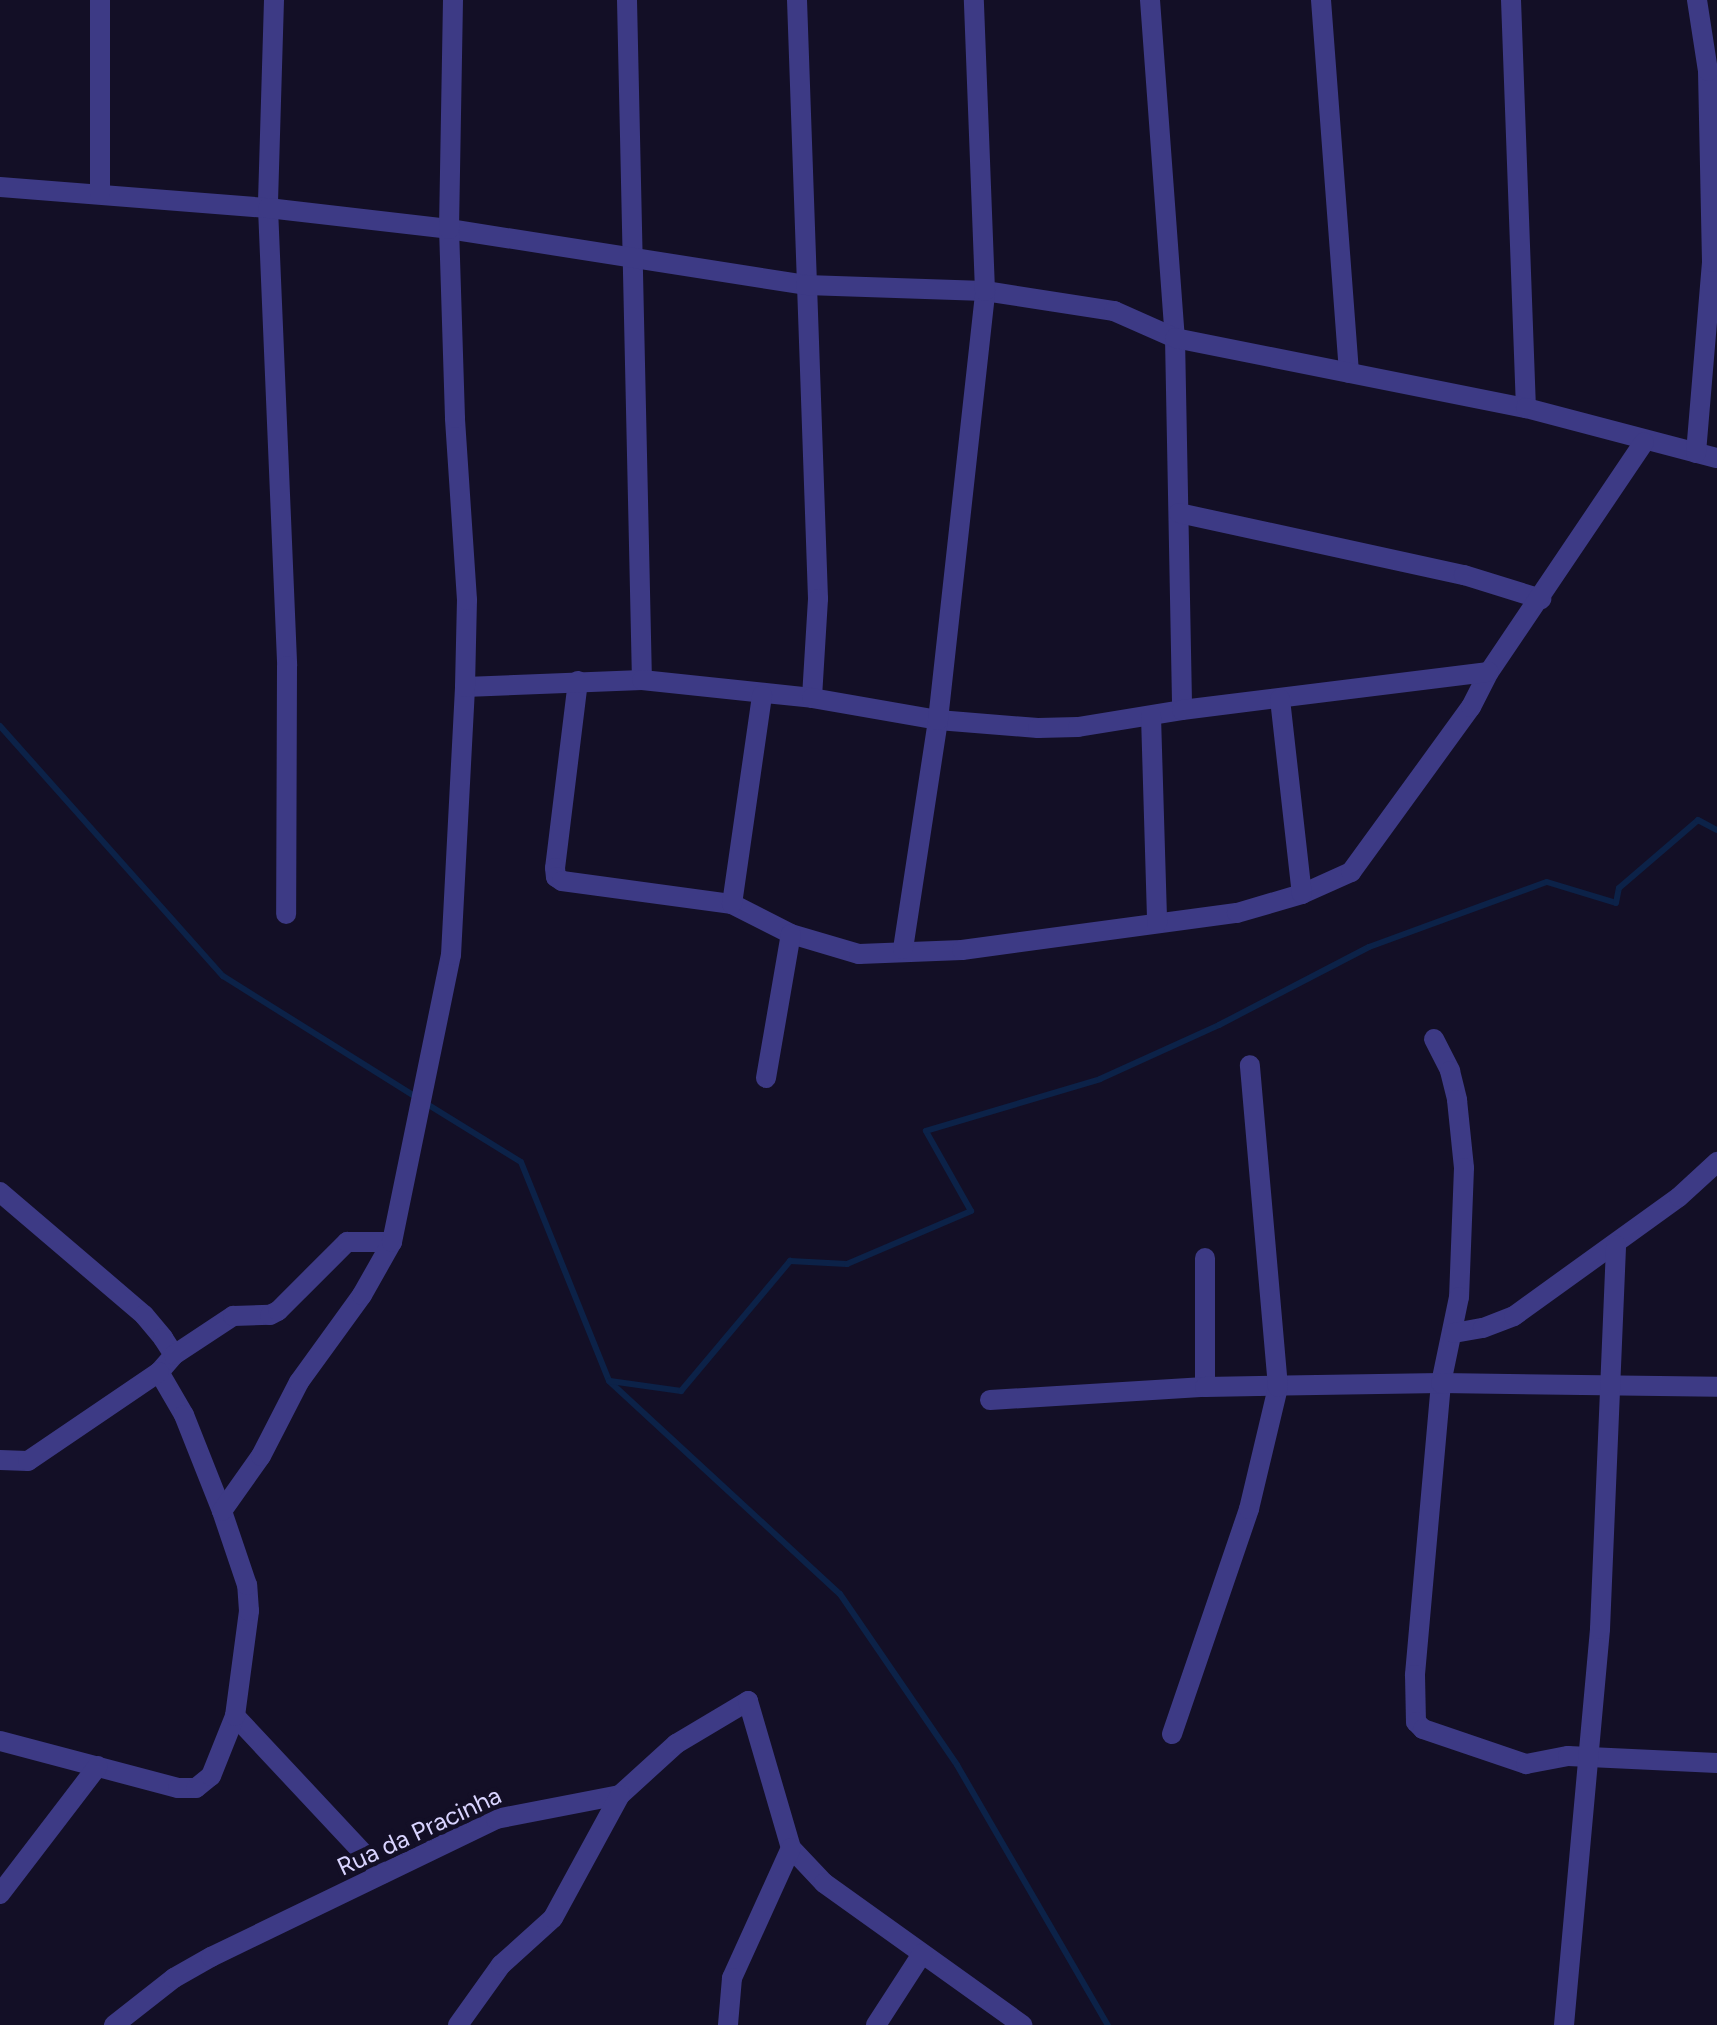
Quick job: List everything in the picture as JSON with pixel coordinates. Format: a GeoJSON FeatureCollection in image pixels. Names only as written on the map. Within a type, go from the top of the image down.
{"type":"FeatureCollection","features":[{"type":"Feature","properties":{"kind":"street"},"geometry":{"type":"LineString","coordinates":[[100,0],[100,194]]}},
{"type":"Feature","properties":{"kind":"street"},"geometry":{"type":"LineString","coordinates":[[274,0],[268,208],[287,666],[286,914]]}},
{"type":"Feature","properties":{"kind":"street"},"geometry":{"type":"LineString","coordinates":[[222,1512],[261,1456],[300,1382],[362,1295],[392,1242],[451,955],[467,600],[455,418],[449,229],[453,0]]}},
{"type":"Feature","properties":{"kind":"street"},"geometry":{"type":"LineString","coordinates":[[626,0],[636,256],[642,680]]}},
{"type":"Feature","properties":{"kind":"street"},"geometry":{"type":"LineString","coordinates":[[797,0],[818,599],[812,698]]}},
{"type":"Feature","properties":{"kind":"street"},"geometry":{"type":"LineString","coordinates":[[902,950],[938,720],[985,291],[974,0]]}},
{"type":"Feature","properties":{"kind":"street"},"geometry":{"type":"LineString","coordinates":[[1150,0],[1175,338],[1182,710]]}},
{"type":"Feature","properties":{"kind":"street"},"geometry":{"type":"LineString","coordinates":[[1321,0],[1350,374]]}},
{"type":"Feature","properties":{"kind":"street"},"geometry":{"type":"LineString","coordinates":[[1511,0],[1526,408]]}},
{"type":"Feature","properties":{"kind":"street"},"geometry":{"type":"LineString","coordinates":[[0,187],[268,208],[449,229],[806,285],[985,291],[1114,310],[1175,338],[1526,408],[1707,456],[1712,262],[1708,71],[1697,0]]}},
{"type":"Feature","properties":{"kind":"street"},"geometry":{"type":"LineString","coordinates":[[578,681],[556,877],[732,904],[790,934],[859,954],[962,950],[1237,912],[1302,894],[1351,872],[1472,707],[1489,672],[1644,442]]}},
{"type":"Feature","properties":{"kind":"street"},"geometry":{"type":"LineString","coordinates":[[1179,513],[1464,575],[1540,599]]}},
{"type":"Feature","properties":{"kind":"street"},"geometry":{"type":"LineString","coordinates":[[465,688],[642,680],[812,698],[938,720],[1058,728],[1489,672]]}},
{"type":"Feature","properties":{"kind":"street"},"geometry":{"type":"LineString","coordinates":[[732,904],[762,694]]}},
{"type":"Feature","properties":{"kind":"street"},"geometry":{"type":"LineString","coordinates":[[1280,699],[1302,894]]}},
{"type":"Feature","properties":{"kind":"street"},"geometry":{"type":"LineString","coordinates":[[1150,716],[1158,922]]}},
{"type":"Feature","properties":{"kind":"street"},"geometry":{"type":"LineString","coordinates":[[766,1078],[790,934]]}},
{"type":"Feature","properties":{"kind":"street"},"geometry":{"type":"LineString","coordinates":[[1434,1039],[1450,1071],[1457,1100],[1464,1168],[1454,1333],[1441,1383],[1415,1675],[1416,1722],[1424,1730],[1526,1764],[1568,1756],[1717,1763]]}},
{"type":"Feature","properties":{"kind":"street"},"geometry":{"type":"LineString","coordinates":[[1172,1734],[1250,1509],[1278,1388],[1250,1065]]}},
{"type":"Feature","properties":{"kind":"street"},"geometry":{"type":"LineString","coordinates":[[1454,1333],[1484,1328],[1514,1316],[1616,1245],[1717,1162]]}},
{"type":"Feature","properties":{"kind":"street"},"geometry":{"type":"LineString","coordinates":[[0,1192],[144,1315],[174,1355]]}},
{"type":"Feature","properties":{"kind":"street"},"geometry":{"type":"LineString","coordinates":[[0,1460],[28,1460],[159,1372],[174,1355],[233,1316],[270,1315],[278,1310],[346,1242],[392,1242]]}},
{"type":"Feature","properties":{"kind":"street"},"geometry":{"type":"LineString","coordinates":[[1564,2025],[1600,1628],[1616,1245]]}},
{"type":"Feature","properties":{"kind":"street"},"geometry":{"type":"LineString","coordinates":[[1205,1258],[1206,1387]]}},
{"type":"Feature","properties":{"kind":"street"},"geometry":{"type":"LineString","coordinates":[[0,1740],[178,1788],[196,1788],[210,1776],[236,1716],[250,1611],[247,1585],[184,1415],[159,1372]]}},
{"type":"Feature","properties":{"kind":"street"},"geometry":{"type":"LineString","coordinates":[[990,1400],[1206,1387],[1441,1383],[1717,1387]]}},
{"type":"Feature","properties":{"kind":"street"},"geometry":{"type":"LineString","coordinates":[[458,2025],[501,1965],[553,1918],[620,1796],[676,1744],[748,1701],[791,1848],[824,1883],[1022,2025]]}},
{"type":"Feature","properties":{"kind":"street"},"geometry":{"type":"LineString","coordinates":[[236,1716],[383,1874]]}},
{"type":"Feature","properties":{"kind":"street"},"geometry":{"type":"LineString","coordinates":[[0,1894],[98,1766]]}},
{"type":"Feature","properties":{"kind":"street","name":"Rua da Pracinha"},"geometry":{"type":"LineString","coordinates":[[114,2025],[174,1978],[211,1957],[517,1812],[620,1796]]}},
{"type":"Feature","properties":{"kind":"street"},"geometry":{"type":"LineString","coordinates":[[728,2025],[732,1978],[791,1848]]}},
{"type":"Feature","properties":{"kind":"street"},"geometry":{"type":"LineString","coordinates":[[876,2025],[922,1954]]}},
{"type":"Feature","properties":{"kind":"waterway"},"geometry":{"type":"LineString","coordinates":[[0,726],[223,976],[416,1097]]}},
{"type":"Feature","properties":{"kind":"waterway"},"geometry":{"type":"LineString","coordinates":[[610,1381],[681,1391],[790,1261],[847,1264],[971,1211],[926,1131],[1100,1079],[1219,1025],[1369,947],[1547,882],[1616,903],[1619,888],[1698,820],[1717,830]]}},
{"type":"Feature","properties":{"kind":"waterway"},"geometry":{"type":"LineString","coordinates":[[427,1104],[521,1162],[609,1381],[840,1594],[957,1765],[1108,2025]]}}]}
